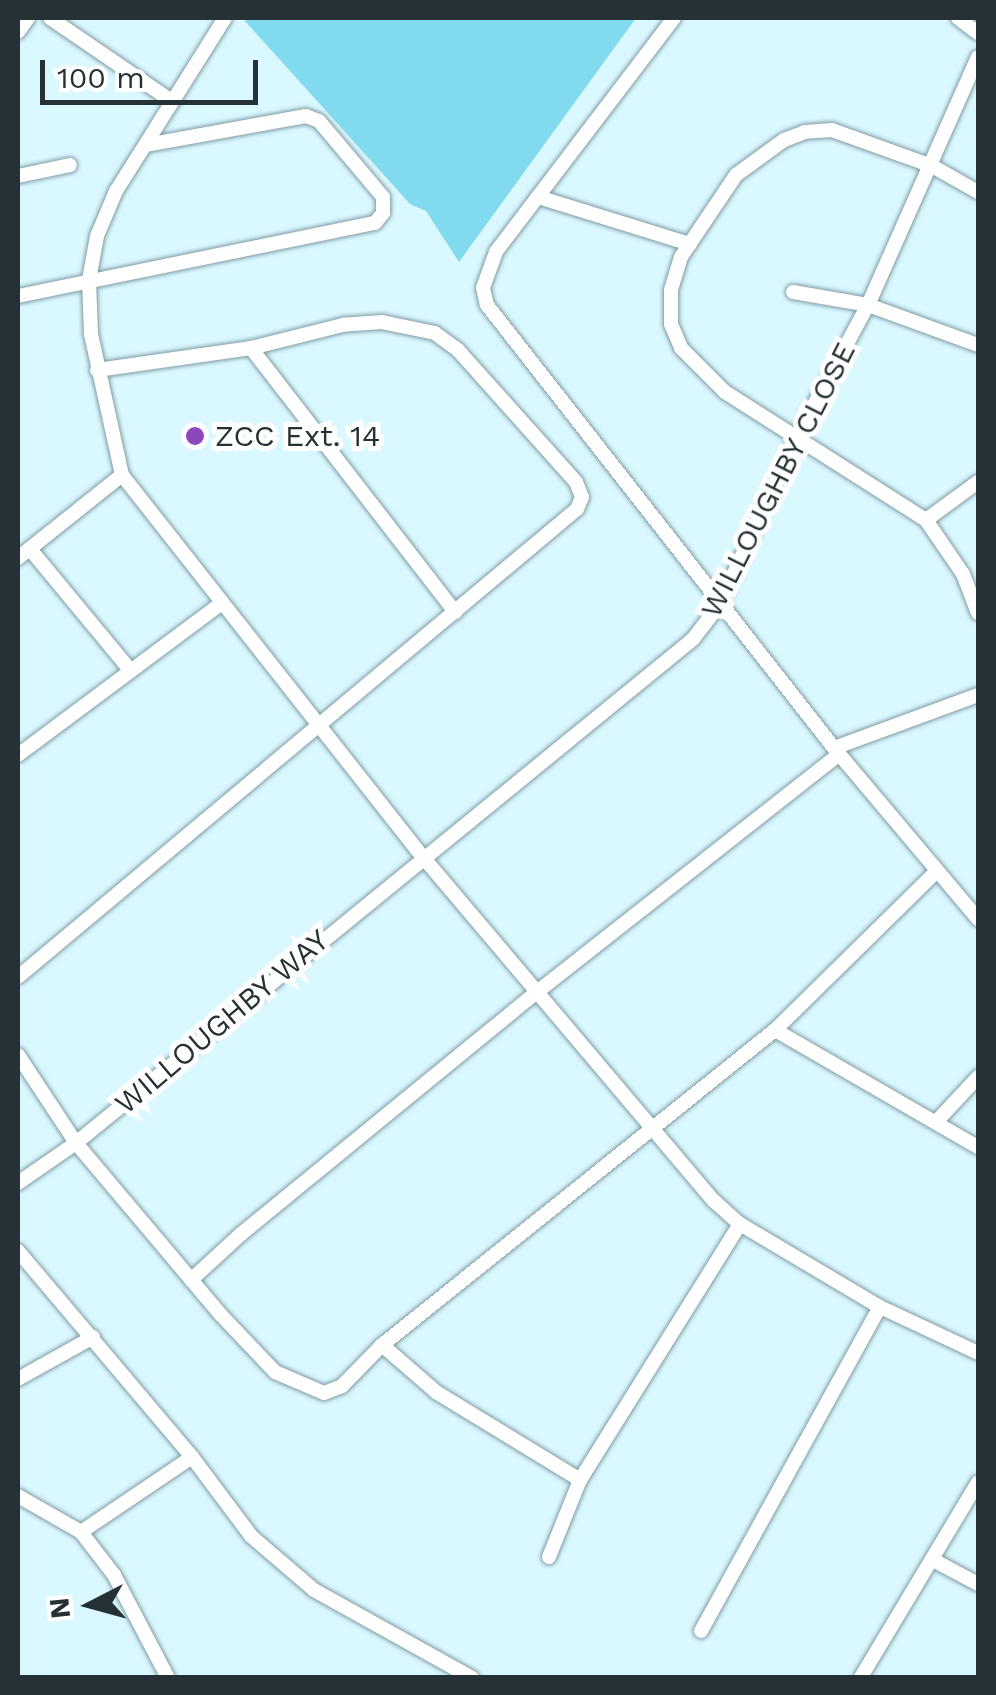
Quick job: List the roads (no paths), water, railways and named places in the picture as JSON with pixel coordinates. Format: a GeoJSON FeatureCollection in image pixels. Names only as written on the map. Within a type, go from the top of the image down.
{"type":"FeatureCollection","features":[{"type":"Feature","properties":{"kind":"street"},"geometry":{"type":"LineString","coordinates":[[18,32],[28,18]]}},
{"type":"Feature","properties":{"kind":"street"},"geometry":{"type":"LineString","coordinates":[[50,18],[170,100]]}},
{"type":"Feature","properties":{"kind":"street"},"geometry":{"type":"LineString","coordinates":[[225,18],[170,100],[104,221],[89,280],[97,370],[122,475],[423,857],[712,1200],[740,1224],[880,1306],[978,1353]]}},
{"type":"Feature","properties":{"kind":"street"},"geometry":{"type":"LineString","coordinates":[[674,18],[490,263],[482,288],[488,305],[720,604],[836,751],[978,919]]}},
{"type":"Feature","properties":{"kind":"street"},"geometry":{"type":"LineString","coordinates":[[958,18],[978,33]]}},
{"type":"Feature","properties":{"kind":"street","name":"WILLOUGHBY CLOSE"},"geometry":{"type":"LineString","coordinates":[[423,857],[656,672],[694,639],[720,604],[796,438],[868,305],[978,57]]}},
{"type":"Feature","properties":{"kind":"street"},"geometry":{"type":"LineString","coordinates":[[18,296],[375,223],[382,213],[383,197],[319,121],[306,116],[146,144]]}},
{"type":"Feature","properties":{"kind":"street"},"geometry":{"type":"LineString","coordinates":[[978,192],[932,166],[832,130],[805,132],[759,154],[736,175],[690,244],[671,290],[671,324],[680,348],[726,392],[926,520],[963,574],[978,613]]}},
{"type":"Feature","properties":{"kind":"street"},"geometry":{"type":"LineString","coordinates":[[18,176],[70,165]]}},
{"type":"Feature","properties":{"kind":"street"},"geometry":{"type":"LineString","coordinates":[[538,196],[690,244]]}},
{"type":"Feature","properties":{"kind":"street"},"geometry":{"type":"LineString","coordinates":[[793,292],[868,305],[978,346]]}},
{"type":"Feature","properties":{"kind":"street"},"geometry":{"type":"LineString","coordinates":[[18,977],[319,721],[577,510],[582,498],[576,482],[458,350],[435,333],[382,322],[343,324],[251,348],[97,370]]}},
{"type":"Feature","properties":{"kind":"street"},"geometry":{"type":"LineString","coordinates":[[251,348],[455,612]]}},
{"type":"Feature","properties":{"kind":"street"},"geometry":{"type":"LineString","coordinates":[[122,475],[24,554],[131,672]]}},
{"type":"Feature","properties":{"kind":"street"},"geometry":{"type":"LineString","coordinates":[[926,520],[978,482]]}},
{"type":"Feature","properties":{"kind":"street"},"geometry":{"type":"LineString","coordinates":[[18,755],[222,603]]}},
{"type":"Feature","properties":{"kind":"street"},"geometry":{"type":"LineString","coordinates":[[191,1280],[240,1234],[836,751],[978,694]]}},
{"type":"Feature","properties":{"kind":"street","name":"WILLOUGHBY WAY"},"geometry":{"type":"LineString","coordinates":[[18,1183],[76,1143],[423,857]]}},
{"type":"Feature","properties":{"kind":"street"},"geometry":{"type":"LineString","coordinates":[[18,1055],[76,1143],[191,1280],[275,1372],[299,1386],[324,1393],[342,1386],[382,1345],[775,1030],[937,871]]}},
{"type":"Feature","properties":{"kind":"street"},"geometry":{"type":"LineString","coordinates":[[775,1030],[978,1147]]}},
{"type":"Feature","properties":{"kind":"street"},"geometry":{"type":"LineString","coordinates":[[936,1122],[978,1077]]}},
{"type":"Feature","properties":{"kind":"street"},"geometry":{"type":"LineString","coordinates":[[549,1557],[580,1480],[740,1224]]}},
{"type":"Feature","properties":{"kind":"street"},"geometry":{"type":"LineString","coordinates":[[18,1251],[192,1457],[251,1536],[314,1590],[472,1678]]}},
{"type":"Feature","properties":{"kind":"street"},"geometry":{"type":"LineString","coordinates":[[701,1631],[880,1306]]}},
{"type":"Feature","properties":{"kind":"street"},"geometry":{"type":"LineString","coordinates":[[18,1379],[93,1337]]}},
{"type":"Feature","properties":{"kind":"street"},"geometry":{"type":"LineString","coordinates":[[382,1345],[436,1392],[580,1480]]}},
{"type":"Feature","properties":{"kind":"street"},"geometry":{"type":"LineString","coordinates":[[81,1532],[192,1457]]}},
{"type":"Feature","properties":{"kind":"street"},"geometry":{"type":"LineString","coordinates":[[862,1677],[978,1482]]}},
{"type":"Feature","properties":{"kind":"street"},"geometry":{"type":"LineString","coordinates":[[18,1496],[81,1532],[114,1576],[168,1678]]}},
{"type":"Feature","properties":{"kind":"street"},"geometry":{"type":"LineString","coordinates":[[935,1560],[978,1584]]}},
{"type":"Feature","properties":{"kind":"place","name":"ZCC Ext. 14"},"geometry":{"type":"Point","coordinates":[195,436]}}]}
